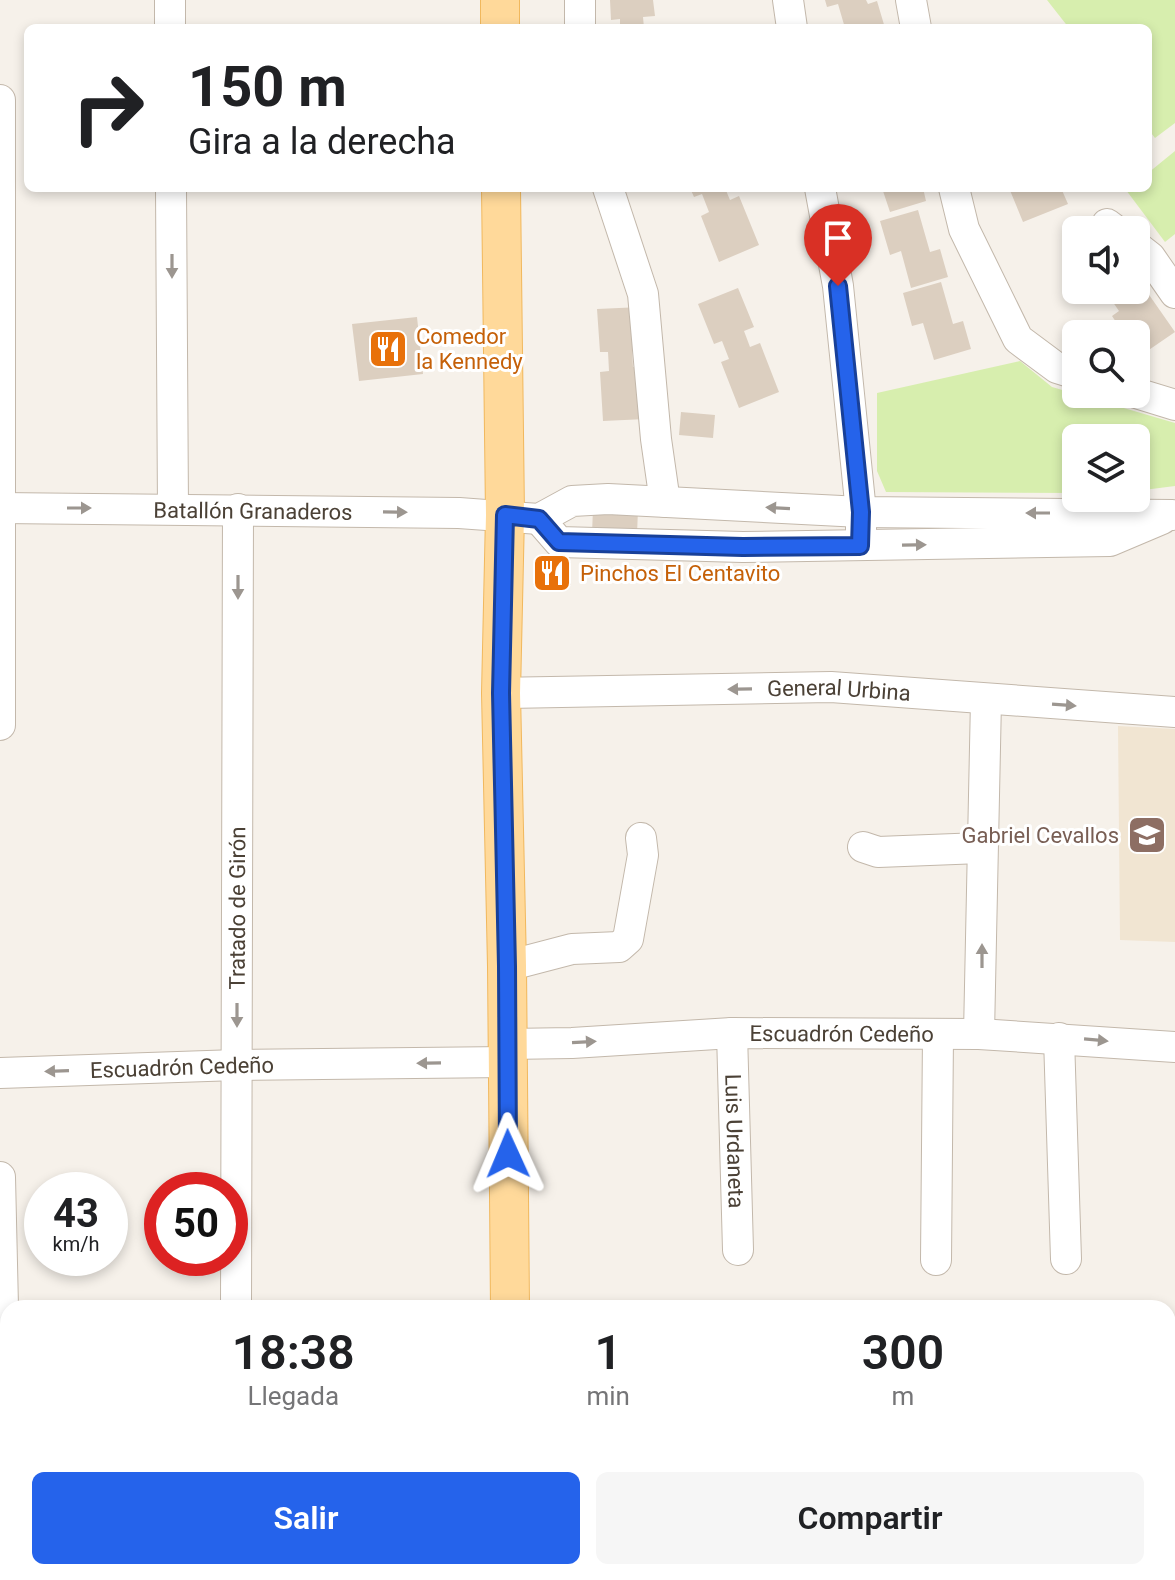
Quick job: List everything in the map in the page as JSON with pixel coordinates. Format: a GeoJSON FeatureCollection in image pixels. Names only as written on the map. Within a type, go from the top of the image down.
{"type":"FeatureCollection","features":[{"type":"Feature","properties":{"kind":"main road"},"geometry":{"type":"LineString","coordinates":[[500,0],[500,24]]}},
{"type":"Feature","properties":{"kind":"main road"},"geometry":{"type":"LineString","coordinates":[[501,192],[522,517],[501,693],[510,1300]]}},
{"type":"Feature","properties":{"kind":"street"},"geometry":{"type":"LineString","coordinates":[[170,0],[170,24]]}},
{"type":"Feature","properties":{"kind":"street"},"geometry":{"type":"LineString","coordinates":[[580,0],[580,24]]}},
{"type":"Feature","properties":{"kind":"street"},"geometry":{"type":"LineString","coordinates":[[788,0],[791,24]]}},
{"type":"Feature","properties":{"kind":"street"},"geometry":{"type":"LineString","coordinates":[[911,0],[915,24]]}},
{"type":"Feature","properties":{"kind":"street"},"geometry":{"type":"LineString","coordinates":[[0,100],[0,725]]}},
{"type":"Feature","properties":{"kind":"street"},"geometry":{"type":"LineString","coordinates":[[0,153],[24,153]]}},
{"type":"Feature","properties":{"kind":"street"},"geometry":{"type":"LineString","coordinates":[[171,192],[173,509]]}},
{"type":"Feature","properties":{"kind":"street"},"geometry":{"type":"LineString","coordinates":[[609,192],[643,294],[665,502]]}},
{"type":"Feature","properties":{"kind":"street"},"geometry":{"type":"LineString","coordinates":[[821,192],[838,286],[861,512],[860,546]]}},
{"type":"Feature","properties":{"kind":"street"},"geometry":{"type":"LineString","coordinates":[[955,192],[964,229],[1018,339],[1062,370]]}},
{"type":"Feature","properties":{"kind":"street"},"geometry":{"type":"LineString","coordinates":[[1150,257],[1175,293]]}},
{"type":"Feature","properties":{"kind":"street"},"geometry":{"type":"LineString","coordinates":[[1150,397],[1175,405]]}},
{"type":"Feature","properties":{"kind":"street"},"geometry":{"type":"LineString","coordinates":[[522,517],[572,501],[608,499],[861,512],[1174,515]]}},
{"type":"Feature","properties":{"kind":"street"},"geometry":{"type":"LineString","coordinates":[[728,547],[731,505]]}},
{"type":"Feature","properties":{"kind":"street","name":"Batallón Granaderos"},"geometry":{"type":"LineString","coordinates":[[1,508],[238,509],[522,517]]}},
{"type":"Feature","properties":{"kind":"street","name":"Tratado de Girón"},"geometry":{"type":"LineString","coordinates":[[236,1300],[238,509]]}},
{"type":"Feature","properties":{"kind":"street"},"geometry":{"type":"LineString","coordinates":[[522,517],[559,542],[728,547],[1110,541],[1174,515]]}},
{"type":"Feature","properties":{"kind":"street","name":"General Urbina"},"geometry":{"type":"LineString","coordinates":[[501,693],[831,687],[1175,712]]}},
{"type":"Feature","properties":{"kind":"street"},"geometry":{"type":"LineString","coordinates":[[979,1034],[986,700]]}},
{"type":"Feature","properties":{"kind":"street"},"geometry":{"type":"LineString","coordinates":[[507,966],[572,949],[619,947],[628,939],[643,855],[641,838]]}},
{"type":"Feature","properties":{"kind":"street"},"geometry":{"type":"LineString","coordinates":[[863,847],[878,852],[981,848]]}},
{"type":"Feature","properties":{"kind":"street","name":"Escuadrón Cedeño"},"geometry":{"type":"LineString","coordinates":[[0,1073],[507,1053],[572,1043],[732,1033],[979,1034],[1175,1047]]}},
{"type":"Feature","properties":{"kind":"street","name":"Luis Urdaneta"},"geometry":{"type":"LineString","coordinates":[[732,1033],[738,1250]]}},
{"type":"Feature","properties":{"kind":"street"},"geometry":{"type":"LineString","coordinates":[[936,1260],[938,1035]]}},
{"type":"Feature","properties":{"kind":"street"},"geometry":{"type":"LineString","coordinates":[[1059,1038],[1066,1259]]}},
{"type":"Feature","properties":{"kind":"street"},"geometry":{"type":"LineString","coordinates":[[0,1177],[3,1300]]}},
{"type":"Feature","properties":{"kind":"shaded area","name":"Gabriel Cevallos"},"geometry":{"type":"Polygon","coordinates":[[[1118,726],[1175,729],[1175,942],[1120,940],[1118,726]]]}},
{"type":"Feature","properties":{"kind":"green space"},"geometry":{"type":"Polygon","coordinates":[[[1047,0],[1175,0],[1175,123],[1155,138],[1152,134],[1152,24],[1066,24],[1047,0]]]}},
{"type":"Feature","properties":{"kind":"green space"},"geometry":{"type":"Polygon","coordinates":[[[1175,151],[1175,234],[1165,242],[1150,222],[1150,216],[1146,216],[1128,192],[1152,192],[1152,170],[1175,151]]]}},
{"type":"Feature","properties":{"kind":"green space"},"geometry":{"type":"Polygon","coordinates":[[[1020,361],[1052,387],[1062,390],[1062,408],[1124,408],[1175,423],[1175,486],[1150,489],[1150,424],[1062,424],[1062,493],[886,492],[877,471],[877,393],[1020,361]]]}},
{"type":"Feature","properties":{"kind":"building"},"geometry":{"type":"Polygon","coordinates":[[[610,0],[653,0],[655,16],[643,17],[644,24],[620,24],[620,19],[611,20],[610,0]]]}},
{"type":"Feature","properties":{"kind":"building"},"geometry":{"type":"Polygon","coordinates":[[[825,0],[866,0],[868,4],[877,1],[884,24],[844,24],[838,4],[827,7],[825,0]]]}},
{"type":"Feature","properties":{"kind":"building"},"geometry":{"type":"Polygon","coordinates":[[[692,192],[727,192],[730,200],[739,196],[759,245],[719,262],[701,216],[709,212],[702,194],[694,197],[692,192]]]}},
{"type":"Feature","properties":{"kind":"building"},"geometry":{"type":"Polygon","coordinates":[[[883,192],[924,192],[926,201],[890,212],[883,192]]]}},
{"type":"Feature","properties":{"kind":"building"},"geometry":{"type":"Polygon","coordinates":[[[1011,192],[1063,192],[1068,204],[1023,222],[1011,192]]]}},
{"type":"Feature","properties":{"kind":"building"},"geometry":{"type":"Polygon","coordinates":[[[918,210],[930,252],[940,249],[948,277],[911,288],[901,251],[890,255],[880,221],[918,210]]]}},
{"type":"Feature","properties":{"kind":"building"},"geometry":{"type":"Polygon","coordinates":[[[941,282],[953,324],[963,321],[971,349],[934,360],[923,323],[912,326],[903,293],[941,282]]]}},
{"type":"Feature","properties":{"kind":"building"},"geometry":{"type":"Polygon","coordinates":[[[738,288],[754,327],[744,331],[750,347],[760,343],[779,392],[739,408],[721,362],[729,359],[722,341],[714,344],[698,304],[738,288]]]}},
{"type":"Feature","properties":{"kind":"building"},"geometry":{"type":"Polygon","coordinates":[[[1150,296],[1175,332],[1150,349],[1150,320],[1115,320],[1112,316],[1119,311],[1114,304],[1150,304],[1150,296]]]}},
{"type":"Feature","properties":{"kind":"building"},"geometry":{"type":"Polygon","coordinates":[[[641,307],[643,349],[632,350],[633,367],[643,366],[646,419],[603,421],[600,372],[609,371],[608,352],[600,352],[597,309],[641,307]]]}},
{"type":"Feature","properties":{"kind":"building","name":"Comedor la Kennedy"},"geometry":{"type":"Polygon","coordinates":[[[417,317],[423,374],[359,381],[352,324],[417,317]]]}},
{"type":"Feature","properties":{"kind":"building"},"geometry":{"type":"Polygon","coordinates":[[[681,412],[715,415],[713,438],[679,435],[681,412]]]}},
{"type":"Feature","properties":{"kind":"building"},"geometry":{"type":"Polygon","coordinates":[[[593,509],[638,510],[637,534],[592,533],[593,509]]]}},
{"type":"Feature","properties":{"kind":"building","name":"Pinchos El Centavito"},"geometry":{"type":"Polygon","coordinates":[[[533,562],[571,562],[571,585],[533,585],[533,562]]]}},
{"type":"Feature","properties":{"kind":"place","name":"Comedor la Kennedy"},"geometry":{"type":"Point","coordinates":[388,349]}},
{"type":"Feature","properties":{"kind":"place","name":"Pinchos El Centavito"},"geometry":{"type":"Point","coordinates":[552,573]}},
{"type":"Feature","properties":{"kind":"place","name":"Gabriel Cevallos"},"geometry":{"type":"Point","coordinates":[1147,835]}},
{"type":"Feature","properties":{"kind":"route"},"geometry":{"type":"LineString","coordinates":[[508,1154],[501,693],[505,515],[539,519],[559,542],[743,547],[860,546],[861,512],[838,286]]}}]}
